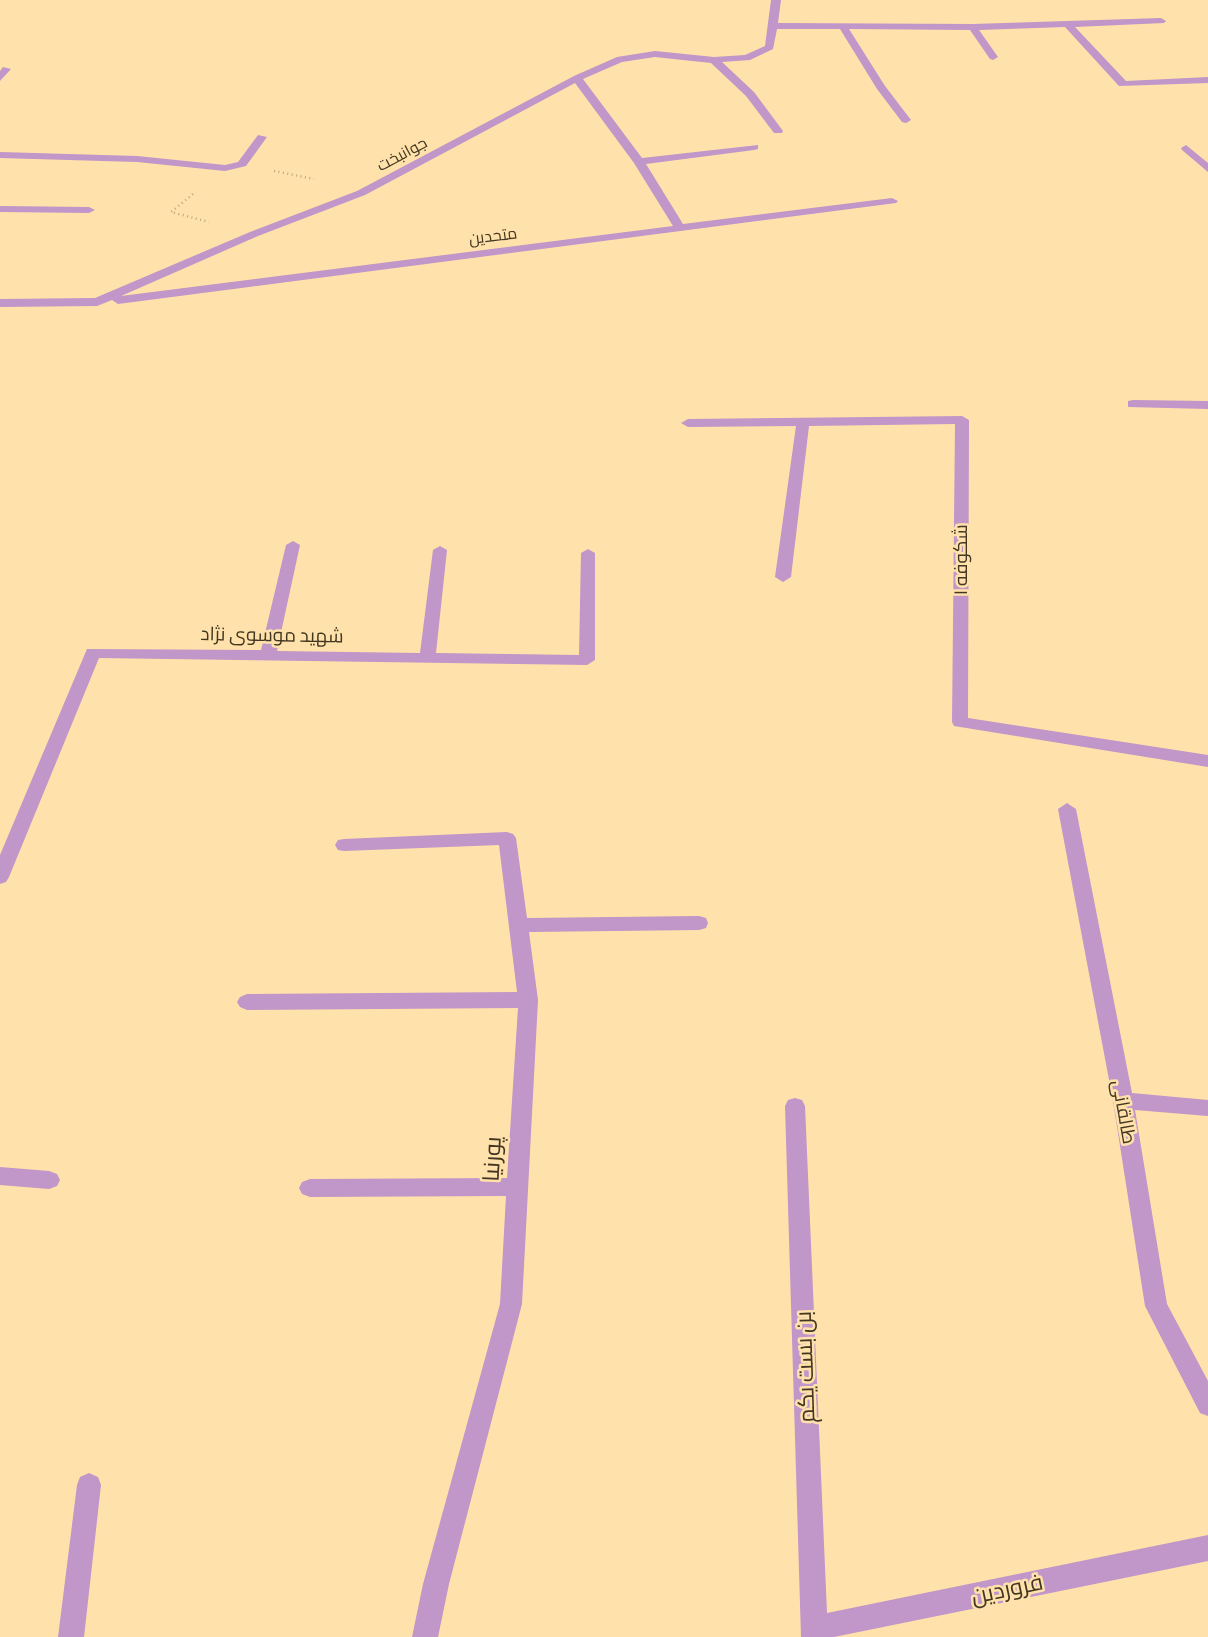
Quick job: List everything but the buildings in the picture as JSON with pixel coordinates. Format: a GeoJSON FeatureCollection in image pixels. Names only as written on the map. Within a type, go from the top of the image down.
{"type":"FeatureCollection","features":[{"type":"Feature","properties":{"kind":"street","name":"جوانبخت"},"geometry":{"type":"LineString","coordinates":[[0,303],[97,302],[254,234],[361,193],[577,78],[620,59],[655,54],[714,60],[747,58],[770,47],[776,0]]}},
{"type":"Feature","properties":{"kind":"street"},"geometry":{"type":"LineString","coordinates":[[772,26],[973,27],[1161,21]]}},
{"type":"Feature","properties":{"kind":"street"},"geometry":{"type":"LineString","coordinates":[[1068,25],[1123,84],[1208,80]]}},
{"type":"Feature","properties":{"kind":"street"},"geometry":{"type":"LineString","coordinates":[[973,27],[993,57]]}},
{"type":"Feature","properties":{"kind":"street"},"geometry":{"type":"LineString","coordinates":[[844,28],[881,87],[906,120]]}},
{"type":"Feature","properties":{"kind":"street"},"geometry":{"type":"LineString","coordinates":[[714,60],[750,94],[778,131]]}},
{"type":"Feature","properties":{"kind":"street"},"geometry":{"type":"LineString","coordinates":[[577,78],[639,162],[680,229]]}},
{"type":"Feature","properties":{"kind":"street"},"geometry":{"type":"LineString","coordinates":[[0,155],[137,159],[225,168],[242,164],[262,137]]}},
{"type":"Feature","properties":{"kind":"street"},"geometry":{"type":"LineString","coordinates":[[639,162],[754,147]]}},
{"type":"Feature","properties":{"kind":"street"},"geometry":{"type":"LineString","coordinates":[[1186,148],[1208,169]]}},
{"type":"Feature","properties":{"kind":"street","name":"متحدین"},"geometry":{"type":"LineString","coordinates":[[97,302],[892,201]]}},
{"type":"Feature","properties":{"kind":"street"},"geometry":{"type":"LineString","coordinates":[[0,209],[89,210]]}},
{"type":"Feature","properties":{"kind":"street"},"geometry":{"type":"LineString","coordinates":[[1133,404],[1208,405]]}},
{"type":"Feature","properties":{"kind":"street","name":"شکوفه ۱"},"geometry":{"type":"LineString","coordinates":[[688,423],[962,421],[960,722],[1208,761]]}},
{"type":"Feature","properties":{"kind":"street"},"geometry":{"type":"LineString","coordinates":[[783,578],[803,422]]}},
{"type":"Feature","properties":{"kind":"street"},"geometry":{"type":"LineString","coordinates":[[268,656],[293,545]]}},
{"type":"Feature","properties":{"kind":"street"},"geometry":{"type":"LineString","coordinates":[[426,658],[440,550]]}},
{"type":"Feature","properties":{"kind":"street","name":"شهید موسوی نژاد"},"geometry":{"type":"LineString","coordinates":[[0,877],[93,653],[587,660],[588,553]]}},
{"type":"Feature","properties":{"kind":"street","name":"طالقانی"},"geometry":{"type":"LineString","coordinates":[[1067,809],[1123,1101],[1156,1306],[1208,1405]]}},
{"type":"Feature","properties":{"kind":"street","name":"پورنیا"},"geometry":{"type":"LineString","coordinates":[[344,845],[507,838],[528,1000],[511,1304],[436,1584],[425,1637]]}},
{"type":"Feature","properties":{"kind":"street"},"geometry":{"type":"LineString","coordinates":[[518,925],[699,923]]}},
{"type":"Feature","properties":{"kind":"street"},"geometry":{"type":"LineString","coordinates":[[247,1002],[528,1000]]}},
{"type":"Feature","properties":{"kind":"street"},"geometry":{"type":"LineString","coordinates":[[1123,1101],[1208,1108]]}},
{"type":"Feature","properties":{"kind":"street","name":"بن بست یکم"},"geometry":{"type":"LineString","coordinates":[[795,1106],[814,1633]]}},
{"type":"Feature","properties":{"kind":"street"},"geometry":{"type":"LineString","coordinates":[[0,1176],[49,1180]]}},
{"type":"Feature","properties":{"kind":"street"},"geometry":{"type":"LineString","coordinates":[[310,1188],[517,1187]]}},
{"type":"Feature","properties":{"kind":"street"},"geometry":{"type":"LineString","coordinates":[[71,1637],[89,1485]]}},
{"type":"Feature","properties":{"kind":"street","name":"فروردین"},"geometry":{"type":"LineString","coordinates":[[814,1633],[1208,1548]]}},
{"type":"Feature","properties":{"kind":"path"},"geometry":{"type":"LineString","coordinates":[[242,164],[361,193]]}},
{"type":"Feature","properties":{"kind":"path"},"geometry":{"type":"LineString","coordinates":[[225,168],[171,212],[254,234]]}}]}
